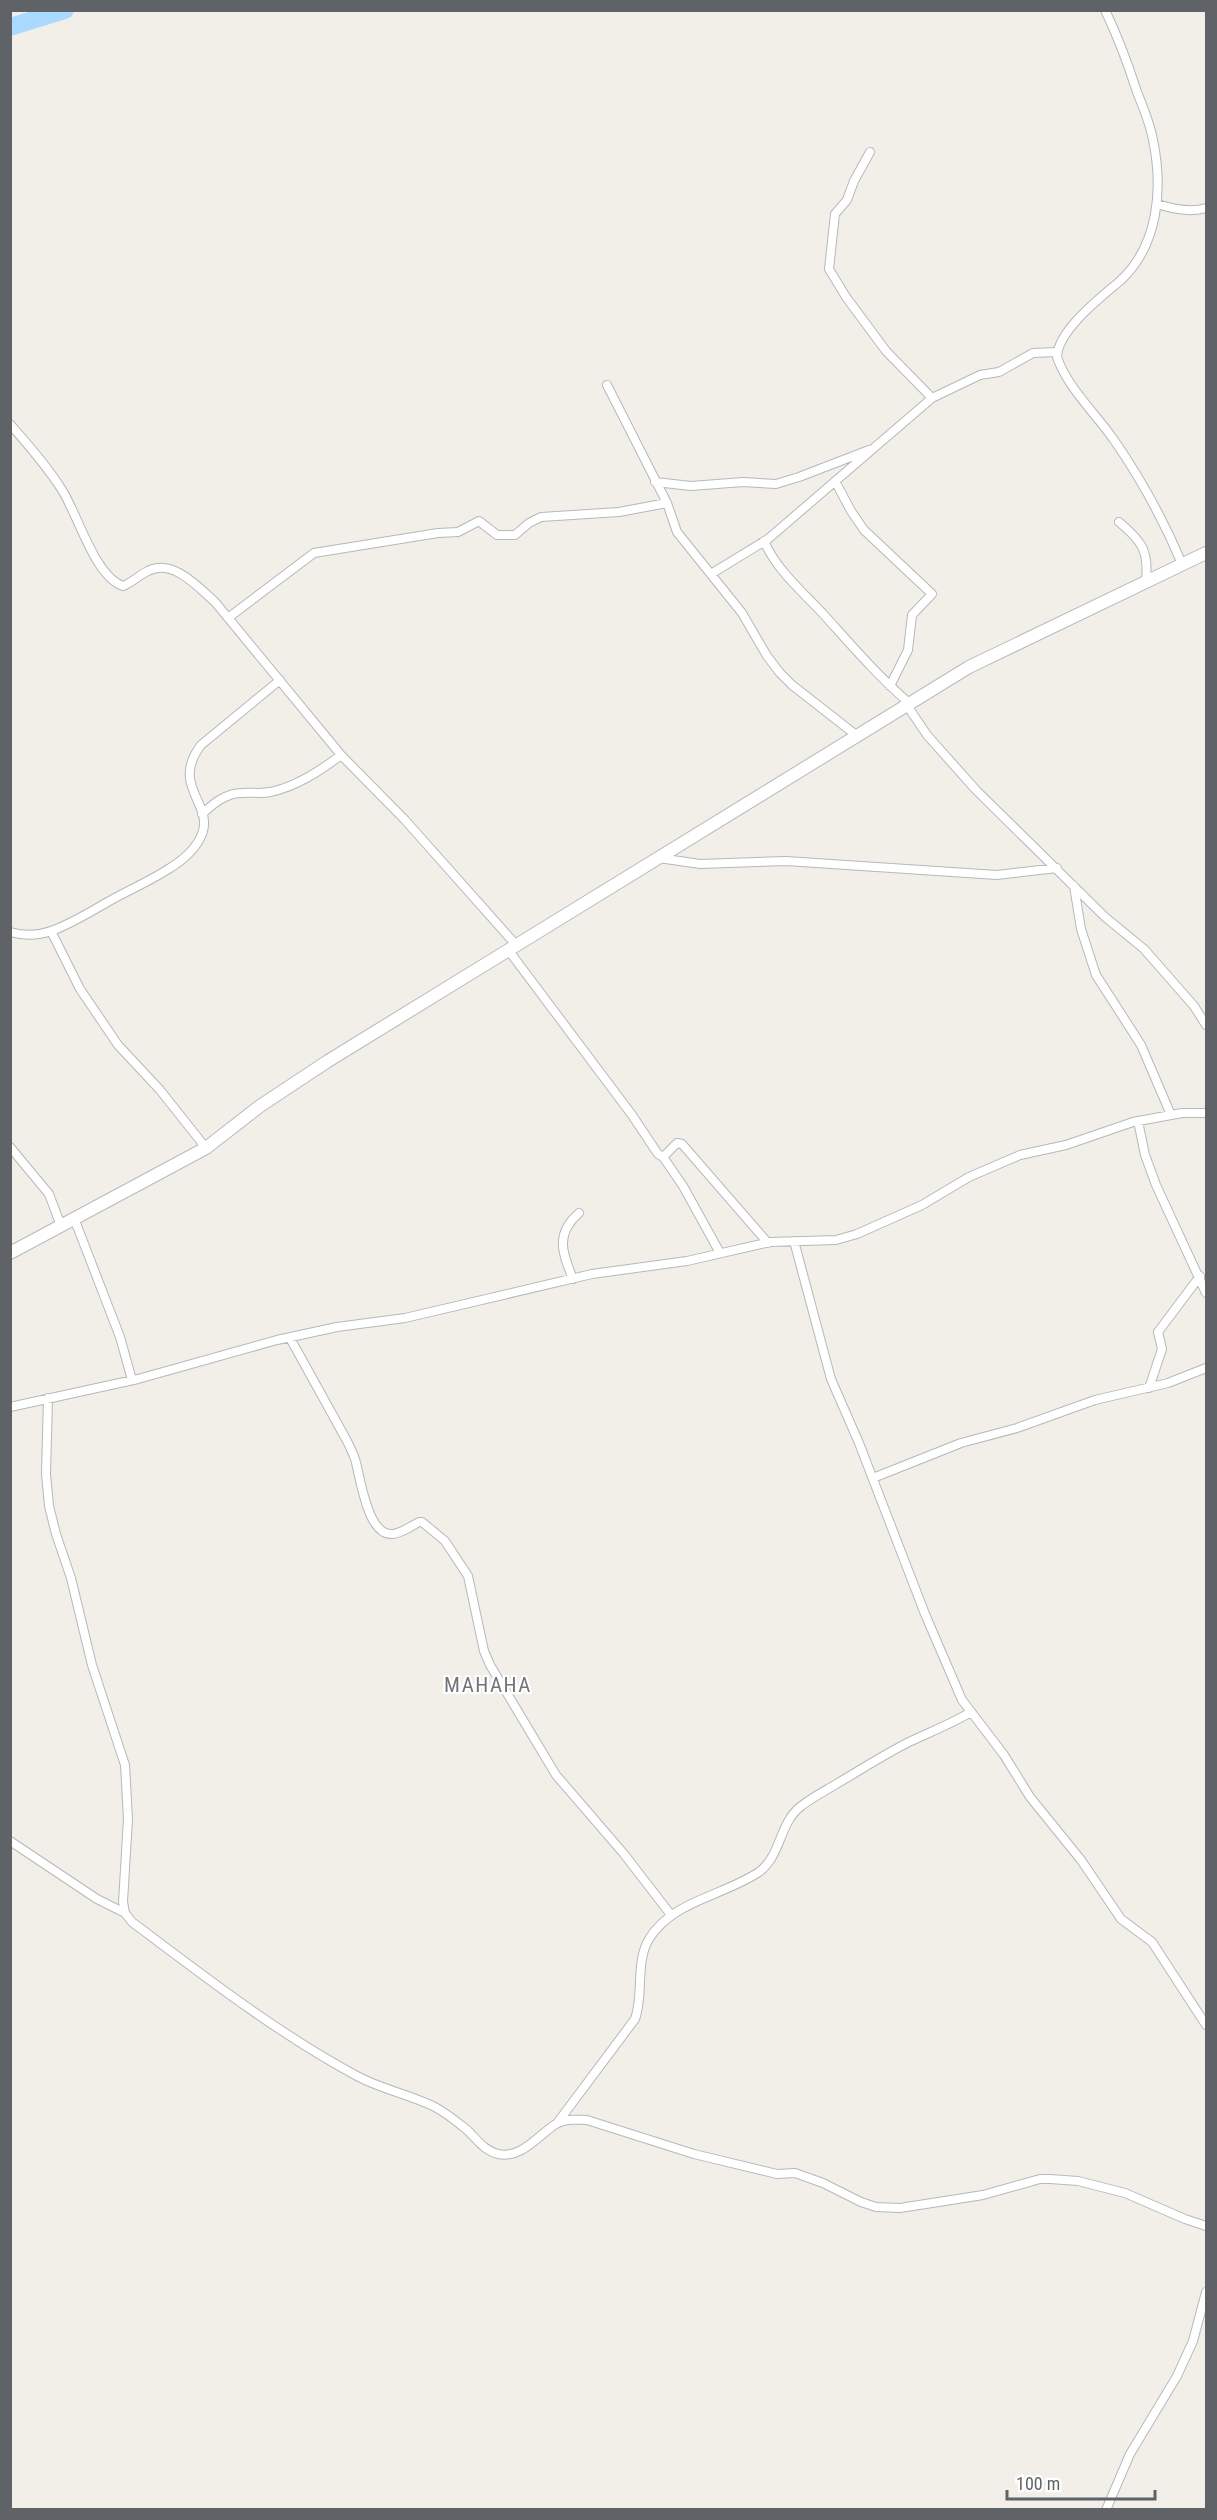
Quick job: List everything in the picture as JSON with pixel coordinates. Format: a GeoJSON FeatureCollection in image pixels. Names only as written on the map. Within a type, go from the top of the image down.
{"type":"FeatureCollection","features":[{"type":"Feature","properties":{"kind":"main road"},"geometry":{"type":"LineString","coordinates":[[10,1253],[206,1148],[260,1106],[328,1061],[969,667],[1206,553]]}},
{"type":"Feature","properties":{"kind":"street"},"geometry":{"type":"LineString","coordinates":[[1105,10],[1117,36],[1153,138],[1158,174],[1157,204],[1146,246],[1123,278],[1093,304],[1068,332],[1057,352],[1059,363],[1135,472],[1168,531],[1182,564]]}},
{"type":"Feature","properties":{"kind":"street"},"geometry":{"type":"LineString","coordinates":[[870,152],[854,181],[847,200],[835,214],[829,269],[846,297],[886,351],[932,398]]}},
{"type":"Feature","properties":{"kind":"street"},"geometry":{"type":"LineString","coordinates":[[1157,204],[1171,209],[1198,211],[1206,208]]}},
{"type":"Feature","properties":{"kind":"street"},"geometry":{"type":"LineString","coordinates":[[711,574],[764,541],[932,398],[980,375],[999,372],[1033,353],[1057,352]]}},
{"type":"Feature","properties":{"kind":"street"},"geometry":{"type":"LineString","coordinates":[[607,385],[667,503],[677,532],[742,613],[767,656],[780,673],[856,735]]}},
{"type":"Feature","properties":{"kind":"street"},"geometry":{"type":"LineString","coordinates":[[10,424],[41,458],[58,484],[95,556],[117,584],[123,586],[134,582],[148,571],[159,567],[167,568],[192,581],[228,618],[340,755],[405,820],[513,949],[683,1186],[720,1253]]}},
{"type":"Feature","properties":{"kind":"street"},"geometry":{"type":"LineString","coordinates":[[655,482],[691,486],[743,482],[776,484],[876,448]]}},
{"type":"Feature","properties":{"kind":"street"},"geometry":{"type":"LineString","coordinates":[[835,482],[864,530],[932,594],[912,615],[908,650],[890,686]]}},
{"type":"Feature","properties":{"kind":"street"},"geometry":{"type":"LineString","coordinates":[[228,618],[314,553],[438,533],[458,532],[478,521],[497,535],[515,535],[529,523],[541,517],[619,512],[667,503]]}},
{"type":"Feature","properties":{"kind":"street"},"geometry":{"type":"LineString","coordinates":[[1119,522],[1138,540],[1145,552],[1146,582]]}},
{"type":"Feature","properties":{"kind":"street"},"geometry":{"type":"LineString","coordinates":[[764,541],[770,554],[805,596],[872,670],[907,704],[927,735],[976,790],[1105,917],[1144,949],[1194,1006],[1206,1025]]}},
{"type":"Feature","properties":{"kind":"street"},"geometry":{"type":"LineString","coordinates":[[10,932],[26,936],[51,931],[170,868],[196,845],[204,829],[189,767],[192,757],[201,745],[280,680]]}},
{"type":"Feature","properties":{"kind":"street"},"geometry":{"type":"LineString","coordinates":[[202,814],[220,799],[230,795],[269,793],[285,787],[318,772],[340,755]]}},
{"type":"Feature","properties":{"kind":"street"},"geometry":{"type":"LineString","coordinates":[[659,858],[700,864],[786,861],[997,875],[1057,868]]}},
{"type":"Feature","properties":{"kind":"street"},"geometry":{"type":"LineString","coordinates":[[1074,885],[1081,929],[1096,975],[1141,1045],[1171,1115]]}},
{"type":"Feature","properties":{"kind":"street"},"geometry":{"type":"LineString","coordinates":[[51,931],[80,989],[118,1045],[159,1090],[206,1148]]}},
{"type":"Feature","properties":{"kind":"street"},"geometry":{"type":"LineString","coordinates":[[10,1407],[132,1380],[337,1327],[405,1318],[573,1279],[687,1261],[768,1242],[836,1240],[857,1234],[922,1205],[991,1166],[1020,1155],[1065,1145],[1138,1121],[1171,1115],[1206,1113]]}},
{"type":"Feature","properties":{"kind":"street"},"geometry":{"type":"LineString","coordinates":[[1138,1121],[1145,1155],[1156,1185],[1206,1293]]}},
{"type":"Feature","properties":{"kind":"street"},"geometry":{"type":"LineString","coordinates":[[663,1157],[677,1143],[682,1144],[768,1242]]}},
{"type":"Feature","properties":{"kind":"street"},"geometry":{"type":"LineString","coordinates":[[10,1147],[49,1194],[61,1226]]}},
{"type":"Feature","properties":{"kind":"street"},"geometry":{"type":"LineString","coordinates":[[573,1279],[563,1247],[563,1236],[570,1221],[579,1213]]}},
{"type":"Feature","properties":{"kind":"street"},"geometry":{"type":"LineString","coordinates":[[74,1218],[120,1337],[132,1380]]}},
{"type":"Feature","properties":{"kind":"street"},"geometry":{"type":"LineString","coordinates":[[794,1241],[831,1379],[957,1689],[971,1712],[1004,1755],[1030,1797],[1087,1867],[1121,1919],[1152,1942],[1206,2025]]}},
{"type":"Feature","properties":{"kind":"street"},"geometry":{"type":"LineString","coordinates":[[1149,1388],[1162,1349],[1158,1332],[1200,1276]]}},
{"type":"Feature","properties":{"kind":"street"},"geometry":{"type":"LineString","coordinates":[[290,1338],[347,1441],[354,1456],[362,1496],[378,1526],[389,1534],[394,1534],[422,1522],[445,1541],[468,1576],[484,1651],[520,1719],[556,1775],[624,1854],[671,1915]]}},
{"type":"Feature","properties":{"kind":"street"},"geometry":{"type":"LineString","coordinates":[[873,1478],[961,1443],[1017,1428],[1095,1400],[1168,1383],[1206,1368]]}},
{"type":"Feature","properties":{"kind":"street"},"geometry":{"type":"LineString","coordinates":[[48,1398],[46,1474],[49,1506],[71,1578],[92,1665],[125,1765],[128,1819],[123,1902],[125,1913]]}},
{"type":"Feature","properties":{"kind":"street"},"geometry":{"type":"LineString","coordinates":[[10,1841],[97,1899],[125,1913],[132,1922],[208,1980],[309,2048],[359,2077],[433,2106],[468,2131],[488,2150],[500,2154],[511,2154],[522,2150],[558,2122],[635,2019],[640,2004],[642,1959],[646,1943],[656,1928],[671,1915],[693,1903],[726,1890],[762,1869],[771,1859],[791,1816],[808,1801],[908,1743],[971,1712]]}},
{"type":"Feature","properties":{"kind":"street"},"geometry":{"type":"LineString","coordinates":[[558,2122],[571,2119],[587,2120],[694,2154],[777,2174],[795,2173],[876,2207],[900,2208],[983,2195],[1040,2179],[1050,2179],[1078,2181],[1125,2193],[1198,2225],[1206,2226]]}},
{"type":"Feature","properties":{"kind":"street"},"geometry":{"type":"LineString","coordinates":[[1106,2510],[1126,2463],[1151,2416],[1177,2376],[1193,2341],[1206,2292]]}},
{"type":"Feature","properties":{"kind":"waterway"},"geometry":{"type":"LineString","coordinates":[[10,27],[65,10]]}},
{"type":"Feature","properties":{"kind":"district","name":"MAHAHA"},"geometry":{"type":"Point","coordinates":[488,1685]}}]}
